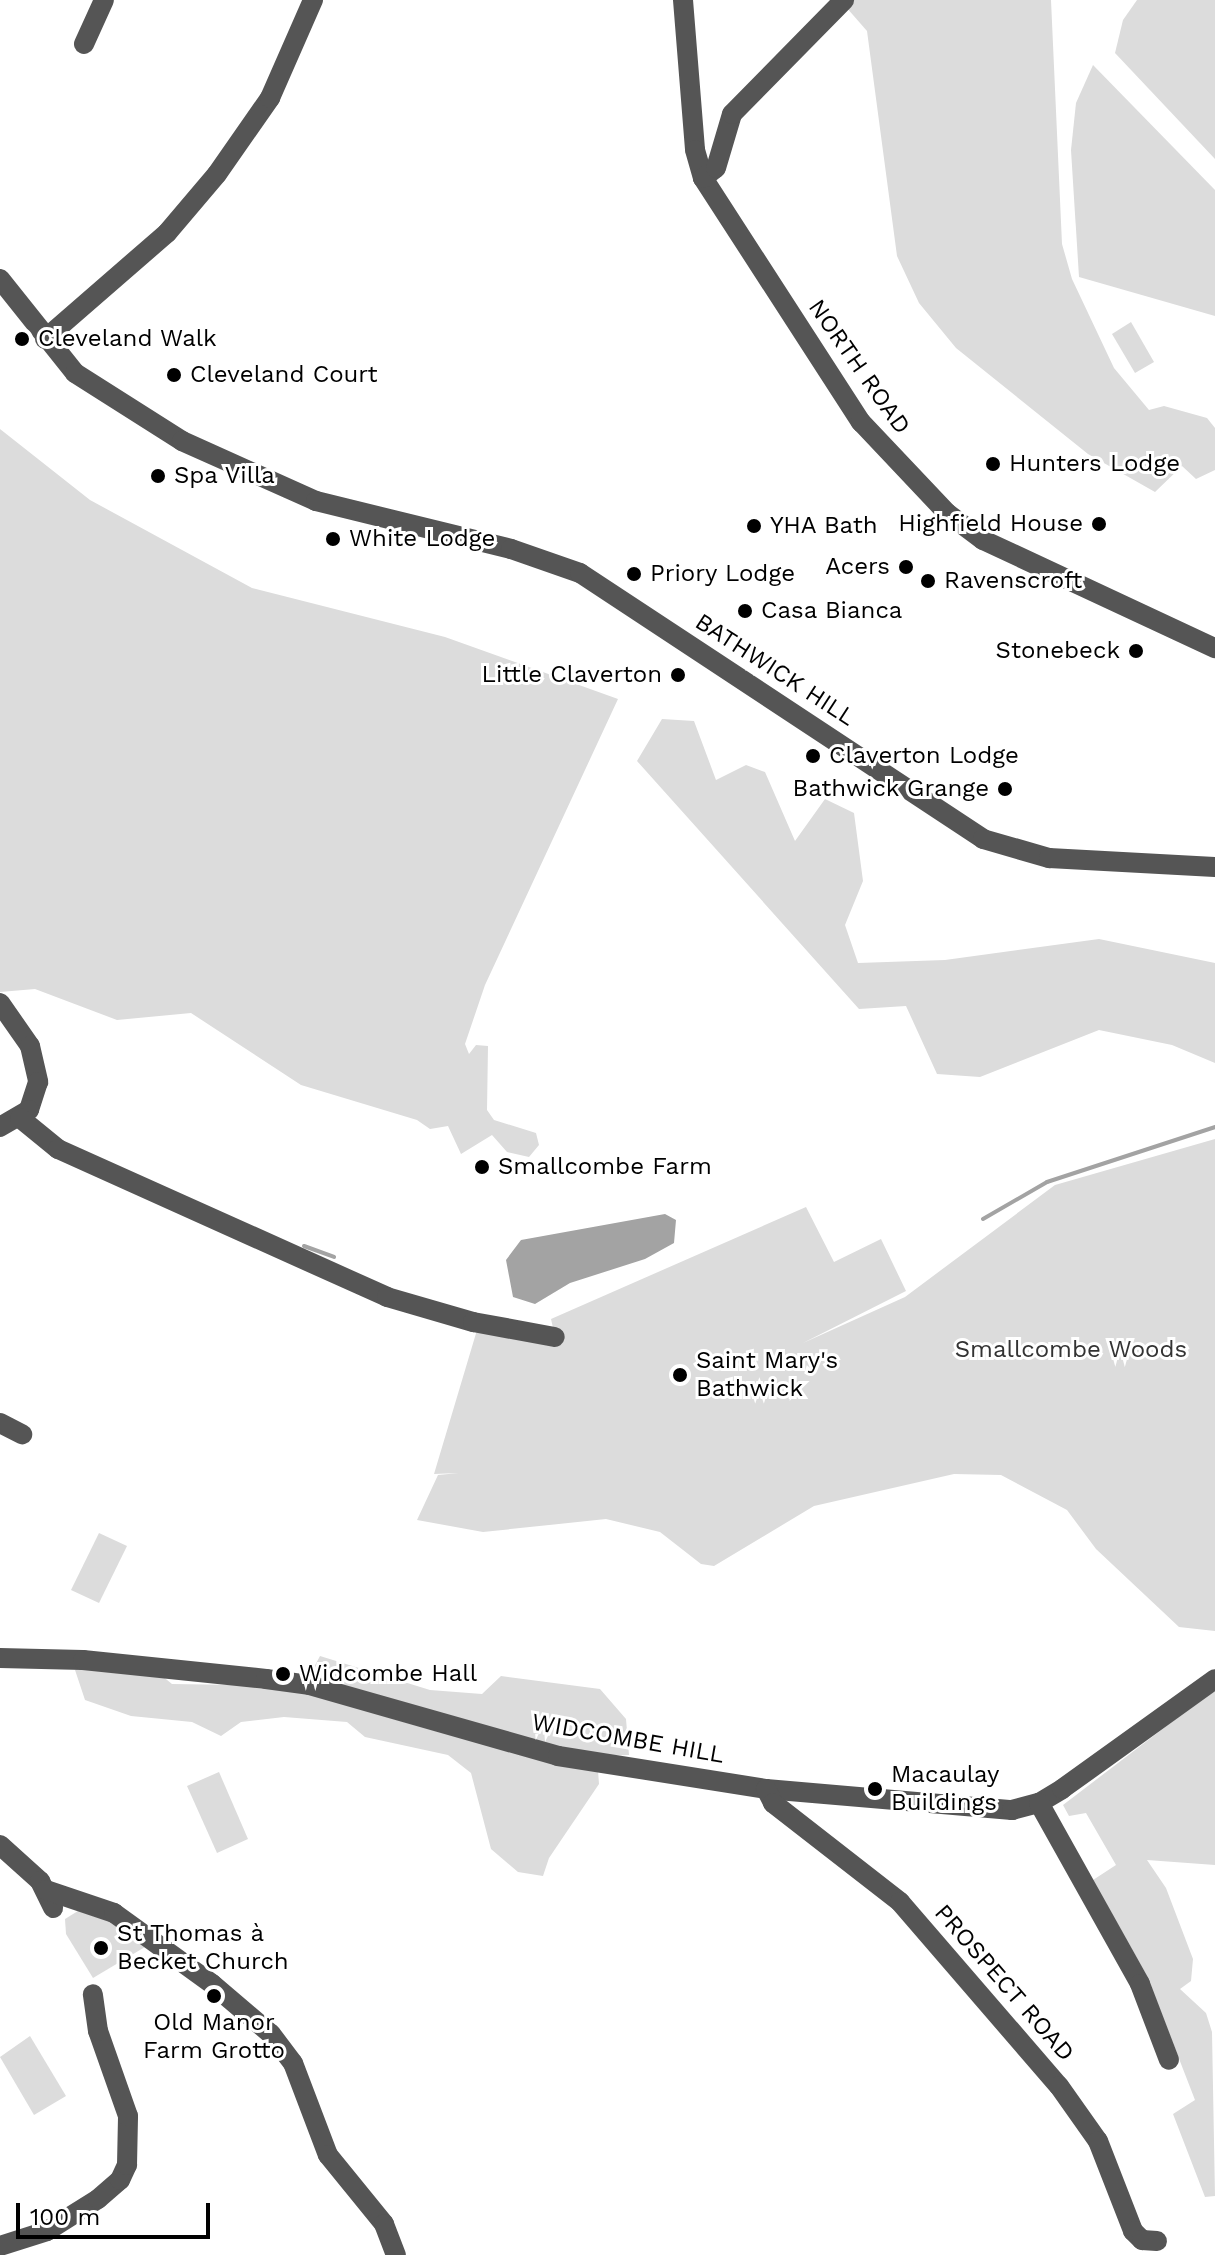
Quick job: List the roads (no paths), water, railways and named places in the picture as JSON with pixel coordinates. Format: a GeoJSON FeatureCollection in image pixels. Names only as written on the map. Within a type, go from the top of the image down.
{"type":"FeatureCollection","features":[{"type":"Feature","properties":{"kind":"street"},"geometry":{"type":"LineString","coordinates":[[84,44],[104,0]]}},
{"type":"Feature","properties":{"kind":"street"},"geometry":{"type":"LineString","coordinates":[[45,339],[167,233],[217,174],[270,98],[313,0]]}},
{"type":"Feature","properties":{"kind":"street","name":"NORTH ROAD"},"geometry":{"type":"LineString","coordinates":[[683,0],[695,150],[703,178],[861,422],[947,513],[991,544],[1215,648]]}},
{"type":"Feature","properties":{"kind":"street"},"geometry":{"type":"LineString","coordinates":[[703,178],[716,168],[732,114],[844,0]]}},
{"type":"Feature","properties":{"kind":"street","name":"BATHWICK HILL"},"geometry":{"type":"LineString","coordinates":[[0,279],[45,339],[90,386],[249,474],[316,501],[524,553],[580,573],[983,839],[1049,858],[1215,867]]}},
{"type":"Feature","properties":{"kind":"street"},"geometry":{"type":"LineString","coordinates":[[0,1003],[19,1023],[38,1082],[29,1110],[0,1127]]}},
{"type":"Feature","properties":{"kind":"street"},"geometry":{"type":"LineString","coordinates":[[20,1118],[58,1149],[387,1297],[473,1322],[555,1337]]}},
{"type":"Feature","properties":{"kind":"street"},"geometry":{"type":"LineString","coordinates":[[0,1423],[22,1434]]}},
{"type":"Feature","properties":{"kind":"street","name":"WIDCOMBE HILL"},"geometry":{"type":"LineString","coordinates":[[0,1658],[83,1660],[309,1685],[558,1756],[766,1789],[996,1810],[1039,1803],[1215,1679]]}},
{"type":"Feature","properties":{"kind":"street","name":"PROSPECT ROAD"},"geometry":{"type":"LineString","coordinates":[[766,1789],[773,1803],[900,1902],[1019,2040],[1098,2141],[1133,2231],[1142,2240],[1157,2241]]}},
{"type":"Feature","properties":{"kind":"street"},"geometry":{"type":"LineString","coordinates":[[1039,1803],[1140,1984],[1169,2060]]}},
{"type":"Feature","properties":{"kind":"street"},"geometry":{"type":"LineString","coordinates":[[0,1845],[49,1899],[114,1913],[212,1984],[271,2034],[293,2063],[328,2155],[384,2224],[396,2255]]}},
{"type":"Feature","properties":{"kind":"street"},"geometry":{"type":"LineString","coordinates":[[0,2246],[47,2231],[98,2199],[120,2180],[127,2165],[128,2116],[98,2031],[93,1994]]}},
{"type":"Feature","properties":{"kind":"waterway"},"geometry":{"type":"LineString","coordinates":[[983,1219],[1047,1182],[1215,1127]]}},
{"type":"Feature","properties":{"kind":"waterway"},"geometry":{"type":"LineString","coordinates":[[304,1246],[334,1257]]}},
{"type":"Feature","properties":{"kind":"place","name":"Cleveland Walk"},"geometry":{"type":"Point","coordinates":[22,339]}},
{"type":"Feature","properties":{"kind":"place","name":"Cleveland Court"},"geometry":{"type":"Point","coordinates":[174,375]}},
{"type":"Feature","properties":{"kind":"place","name":"Hunters Lodge"},"geometry":{"type":"Point","coordinates":[993,464]}},
{"type":"Feature","properties":{"kind":"place","name":"Spa Villa"},"geometry":{"type":"Point","coordinates":[158,476]}},
{"type":"Feature","properties":{"kind":"place","name":"Highfield House"},"geometry":{"type":"Point","coordinates":[1099,524]}},
{"type":"Feature","properties":{"kind":"place","name":"YHA Bath"},"geometry":{"type":"Point","coordinates":[754,526]}},
{"type":"Feature","properties":{"kind":"place","name":"White Lodge"},"geometry":{"type":"Point","coordinates":[333,539]}},
{"type":"Feature","properties":{"kind":"place","name":"Acers"},"geometry":{"type":"Point","coordinates":[906,567]}},
{"type":"Feature","properties":{"kind":"place","name":"Priory Lodge"},"geometry":{"type":"Point","coordinates":[634,574]}},
{"type":"Feature","properties":{"kind":"place","name":"Ravenscroft"},"geometry":{"type":"Point","coordinates":[928,581]}},
{"type":"Feature","properties":{"kind":"place","name":"Casa Bianca"},"geometry":{"type":"Point","coordinates":[745,611]}},
{"type":"Feature","properties":{"kind":"place","name":"Stonebeck"},"geometry":{"type":"Point","coordinates":[1136,651]}},
{"type":"Feature","properties":{"kind":"place","name":"Little Claverton"},"geometry":{"type":"Point","coordinates":[678,675]}},
{"type":"Feature","properties":{"kind":"place","name":"Claverton Lodge"},"geometry":{"type":"Point","coordinates":[813,756]}},
{"type":"Feature","properties":{"kind":"place","name":"Bathwick Grange"},"geometry":{"type":"Point","coordinates":[1005,789]}},
{"type":"Feature","properties":{"kind":"place","name":"Smallcombe Farm"},"geometry":{"type":"Point","coordinates":[482,1167]}},
{"type":"Feature","properties":{"kind":"place","name":"Saint Mary's Bathwick"},"geometry":{"type":"Point","coordinates":[680,1375]}},
{"type":"Feature","properties":{"kind":"place","name":"Widcombe Hall"},"geometry":{"type":"Point","coordinates":[283,1674]}},
{"type":"Feature","properties":{"kind":"place","name":"Macaulay Buildings"},"geometry":{"type":"Point","coordinates":[875,1789]}},
{"type":"Feature","properties":{"kind":"place","name":"St Thomas à Becket Church"},"geometry":{"type":"Point","coordinates":[101,1948]}},
{"type":"Feature","properties":{"kind":"place","name":"Old Manor Farm Grotto"},"geometry":{"type":"Point","coordinates":[214,1996]}},
{"type":"Feature","properties":{"kind":"park label","name":"Smallcombe Woods"},"geometry":{"type":"Point","coordinates":[1071,1350]}}]}
